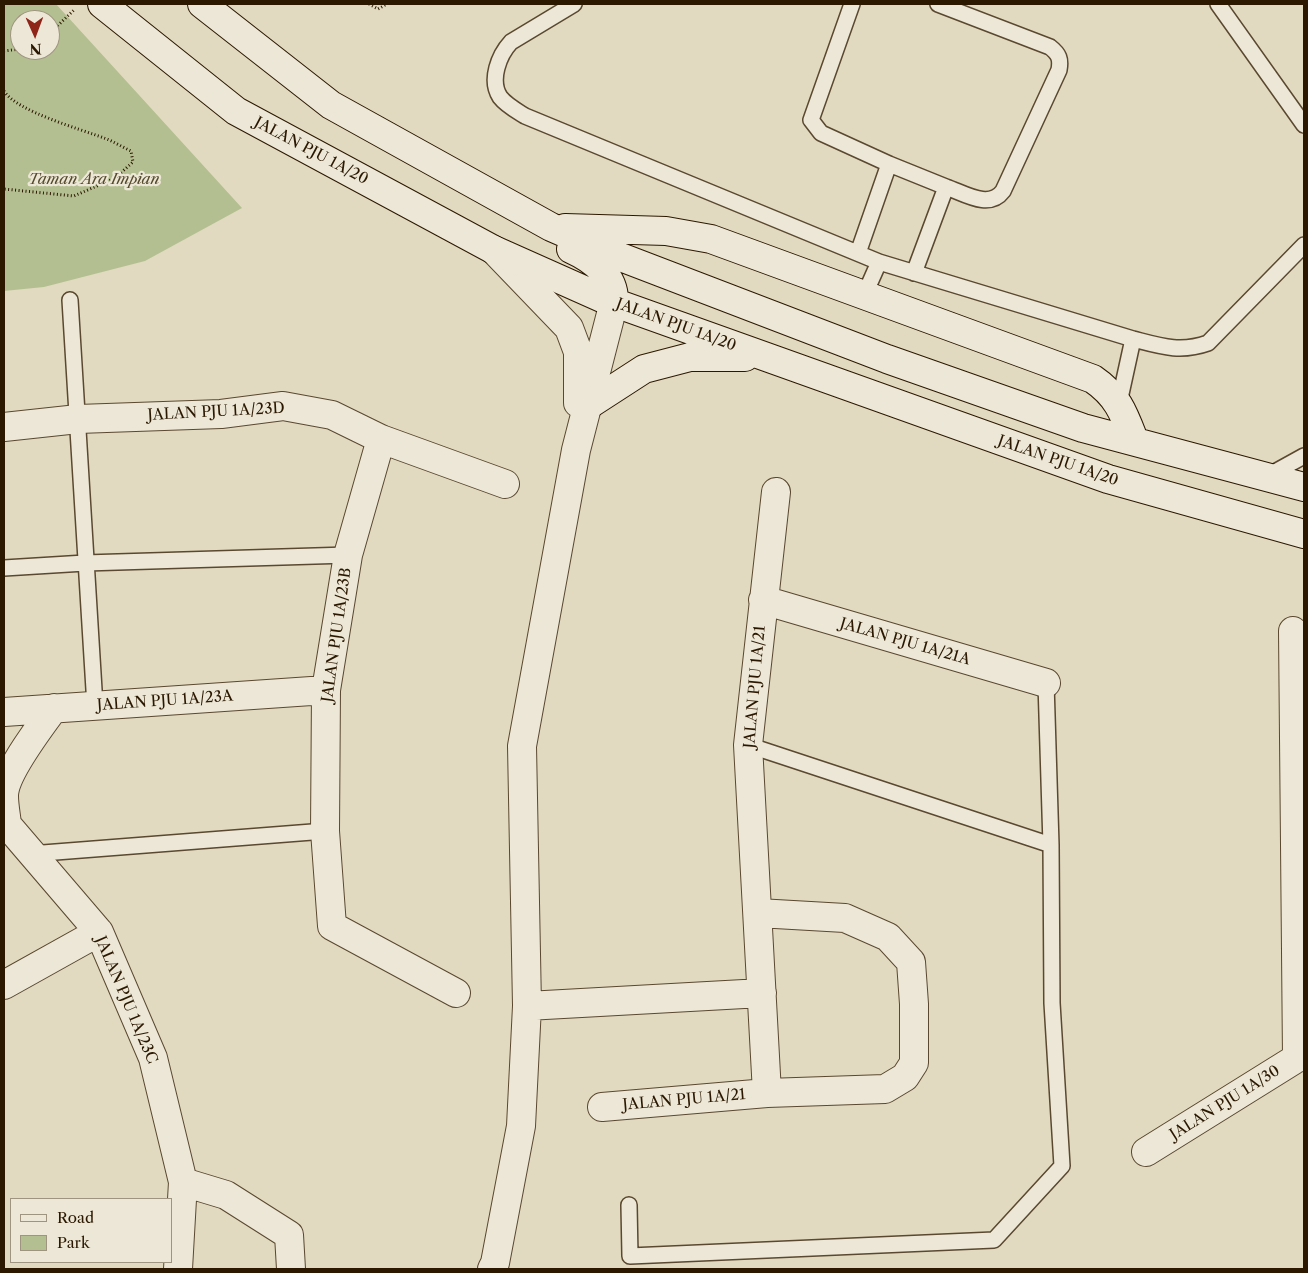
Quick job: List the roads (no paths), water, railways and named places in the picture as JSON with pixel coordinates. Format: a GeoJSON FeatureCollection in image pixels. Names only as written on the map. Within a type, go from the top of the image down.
{"type":"FeatureCollection","features":[{"type":"Feature","properties":{"kind":"street","name":"JALAN PJU 1A/20"},"geometry":{"type":"LineString","coordinates":[[102,4],[236,111],[494,250],[614,302],[761,357],[1108,479],[1304,534]]}},
{"type":"Feature","properties":{"kind":"street"},"geometry":{"type":"LineString","coordinates":[[202,4],[330,105],[551,227],[618,256],[887,359],[1083,428],[1134,440],[1264,478],[1304,487]]}},
{"type":"Feature","properties":{"kind":"street"},"geometry":{"type":"LineString","coordinates":[[492,1269],[495,1263],[521,1126],[527,1006],[522,746],[576,450],[590,404],[614,302],[609,280],[593,261],[527,228],[522,222],[522,212]]}},
{"type":"Feature","properties":{"kind":"street"},"geometry":{"type":"LineString","coordinates":[[551,227],[666,231],[711,238],[1093,379],[1104,386],[1119,403],[1134,440]]}},
{"type":"Feature","properties":{"kind":"street"},"geometry":{"type":"LineString","coordinates":[[494,250],[569,328],[578,352],[579,367],[576,450]]}},
{"type":"Feature","properties":{"kind":"street"},"geometry":{"type":"LineString","coordinates":[[590,404],[644,369],[690,357],[761,357]]}},
{"type":"Feature","properties":{"kind":"street","name":"JALAN PJU 1A/23D"},"geometry":{"type":"LineString","coordinates":[[4,427],[78,419],[221,414],[283,406],[332,415],[381,439],[505,484]]}},
{"type":"Feature","properties":{"kind":"street","name":"JALAN PJU 1A/23B"},"geometry":{"type":"LineString","coordinates":[[381,439],[348,555],[326,690],[326,831],[332,926],[456,993]]}},
{"type":"Feature","properties":{"kind":"street","name":"JALAN PJU 1A/21"},"geometry":{"type":"LineString","coordinates":[[767,1093],[748,745],[776,492]]}},
{"type":"Feature","properties":{"kind":"street","name":"JALAN PJU 1A/21A"},"geometry":{"type":"LineString","coordinates":[[763,600],[1046,683]]}},
{"type":"Feature","properties":{"kind":"street"},"geometry":{"type":"LineString","coordinates":[[1293,631],[1299,760],[1301,1058]]}},
{"type":"Feature","properties":{"kind":"street","name":"JALAN PJU 1A/23A"},"geometry":{"type":"LineString","coordinates":[[4,712],[326,690]]}},
{"type":"Feature","properties":{"kind":"street"},"geometry":{"type":"LineString","coordinates":[[5,822],[4,794],[26,748],[54,708]]}},
{"type":"Feature","properties":{"kind":"street","name":"JALAN PJU 1A/23C"},"geometry":{"type":"LineString","coordinates":[[5,822],[30,854],[99,932],[154,1058],[183,1182],[178,1269]]}},
{"type":"Feature","properties":{"kind":"street","name":"JALAN PJU 1A/21"},"geometry":{"type":"LineString","coordinates":[[602,1107],[767,1093],[885,1090],[905,1078],[914,1063],[914,1004],[910,962],[888,937],[845,918],[758,913]]}},
{"type":"Feature","properties":{"kind":"street"},"geometry":{"type":"LineString","coordinates":[[4,985],[99,932]]}},
{"type":"Feature","properties":{"kind":"street"},"geometry":{"type":"LineString","coordinates":[[527,1006],[762,993]]}},
{"type":"Feature","properties":{"kind":"street","name":"JALAN PJU 1A/30"},"geometry":{"type":"LineString","coordinates":[[1146,1152],[1301,1058]]}},
{"type":"Feature","properties":{"kind":"street"},"geometry":{"type":"LineString","coordinates":[[183,1182],[226,1195],[289,1234],[291,1269]]}},
{"type":"Feature","properties":{"kind":"lane"},"geometry":{"type":"LineString","coordinates":[[574,4],[511,42],[504,50],[496,76],[496,89],[501,98],[511,107],[526,116],[879,262],[1133,339],[1171,348],[1191,349],[1208,343],[1304,245]]}},
{"type":"Feature","properties":{"kind":"lane"},"geometry":{"type":"LineString","coordinates":[[852,4],[811,120],[821,133],[889,164],[946,187],[990,201],[998,198],[1003,192],[1055,79],[1061,61],[1057,53],[1050,47],[938,4]]}},
{"type":"Feature","properties":{"kind":"lane"},"geometry":{"type":"LineString","coordinates":[[1218,4],[1304,125]]}},
{"type":"Feature","properties":{"kind":"lane"},"geometry":{"type":"LineString","coordinates":[[858,253],[889,164]]}},
{"type":"Feature","properties":{"kind":"lane"},"geometry":{"type":"LineString","coordinates":[[914,272],[946,187]]}},
{"type":"Feature","properties":{"kind":"lane"},"geometry":{"type":"LineString","coordinates":[[864,296],[879,262]]}},
{"type":"Feature","properties":{"kind":"lane"},"geometry":{"type":"LineString","coordinates":[[70,300],[95,706]]}},
{"type":"Feature","properties":{"kind":"lane"},"geometry":{"type":"LineString","coordinates":[[1119,403],[1133,339]]}},
{"type":"Feature","properties":{"kind":"lane"},"geometry":{"type":"LineString","coordinates":[[1264,478],[1304,456]]}},
{"type":"Feature","properties":{"kind":"lane"},"geometry":{"type":"LineString","coordinates":[[4,568],[85,563],[348,555]]}},
{"type":"Feature","properties":{"kind":"lane"},"geometry":{"type":"LineString","coordinates":[[628,1205],[630,1256],[994,1240],[1062,1166],[1052,1003],[1051,845],[1046,683]]}},
{"type":"Feature","properties":{"kind":"lane"},"geometry":{"type":"LineString","coordinates":[[748,745],[1051,845]]}},
{"type":"Feature","properties":{"kind":"lane"},"geometry":{"type":"LineString","coordinates":[[30,854],[326,831]]}},
{"type":"Feature","properties":{"kind":"park label","name":"Taman Ara Impian"},"geometry":{"type":"Point","coordinates":[94,180]}}]}
